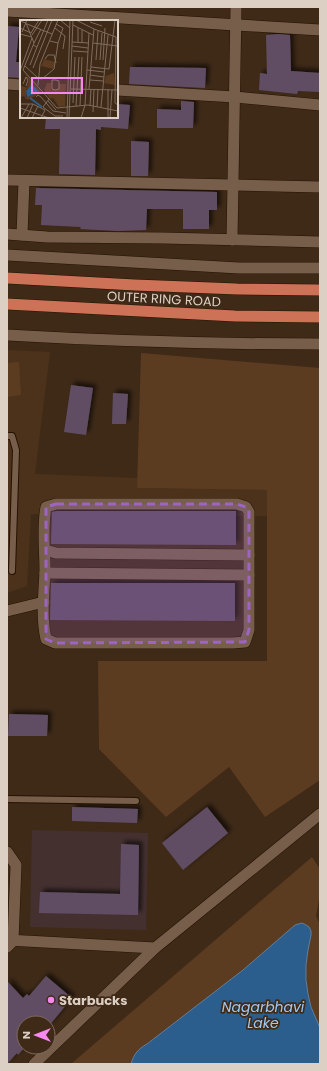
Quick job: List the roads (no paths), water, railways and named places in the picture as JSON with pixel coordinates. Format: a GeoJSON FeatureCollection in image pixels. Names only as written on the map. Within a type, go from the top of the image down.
{"type":"FeatureCollection","features":[{"type":"Feature","properties":{"kind":"highway","name":"OUTER RING ROAD"},"geometry":{"type":"LineString","coordinates":[[7,278],[135,286],[320,290]]}},
{"type":"Feature","properties":{"kind":"highway","name":"OUTER RING ROAD"},"geometry":{"type":"LineString","coordinates":[[7,304],[235,316],[320,317]]}},
{"type":"Feature","properties":{"kind":"street"},"geometry":{"type":"LineString","coordinates":[[232,240],[236,7]]}},
{"type":"Feature","properties":{"kind":"street"},"geometry":{"type":"LineString","coordinates":[[7,11],[320,30]]}},
{"type":"Feature","properties":{"kind":"street"},"geometry":{"type":"LineString","coordinates":[[7,84],[20,85]]}},
{"type":"Feature","properties":{"kind":"street"},"geometry":{"type":"LineString","coordinates":[[118,90],[320,104]]}},
{"type":"Feature","properties":{"kind":"street"},"geometry":{"type":"LineString","coordinates":[[7,180],[320,187]]}},
{"type":"Feature","properties":{"kind":"street"},"geometry":{"type":"LineString","coordinates":[[22,235],[24,181]]}},
{"type":"Feature","properties":{"kind":"street"},"geometry":{"type":"LineString","coordinates":[[7,234],[47,237],[320,242]]}},
{"type":"Feature","properties":{"kind":"street"},"geometry":{"type":"LineString","coordinates":[[7,256],[239,268],[320,268]]}},
{"type":"Feature","properties":{"kind":"street"},"geometry":{"type":"LineString","coordinates":[[7,335],[98,340],[240,344],[320,344]]}},
{"type":"Feature","properties":{"kind":"street"},"geometry":{"type":"LineString","coordinates":[[56,504],[237,504],[246,507],[249,512],[248,555],[248,630],[245,642],[55,643],[46,639],[44,629],[44,518],[46,507],[56,504]]}},
{"type":"Feature","properties":{"kind":"street"},"geometry":{"type":"LineString","coordinates":[[44,550],[56,553],[248,555]]}},
{"type":"Feature","properties":{"kind":"street"},"geometry":{"type":"LineString","coordinates":[[44,573],[248,575]]}},
{"type":"Feature","properties":{"kind":"street"},"geometry":{"type":"LineString","coordinates":[[7,611],[44,602]]}},
{"type":"Feature","properties":{"kind":"street"},"geometry":{"type":"LineString","coordinates":[[34,1064],[155,948],[320,814]]}},
{"type":"Feature","properties":{"kind":"street"},"geometry":{"type":"LineString","coordinates":[[7,852],[16,865],[9,942],[155,948]]}},
{"type":"Feature","properties":{"kind":"lane"},"geometry":{"type":"LineString","coordinates":[[7,436],[12,436],[16,450],[9,572]]}},
{"type":"Feature","properties":{"kind":"lane"},"geometry":{"type":"LineString","coordinates":[[7,799],[136,801]]}},
{"type":"Feature","properties":{"kind":"water","name":"Nagarbhavi Lake"},"geometry":{"type":"Polygon","coordinates":[[[302,923],[309,927],[311,931],[306,965],[306,980],[311,1007],[320,1028],[320,1064],[131,1064],[135,1055],[141,1048],[243,970],[295,925],[302,923]]]}},
{"type":"Feature","properties":{"kind":"place","name":"Starbucks"},"geometry":{"type":"Point","coordinates":[51,1000]}}]}
